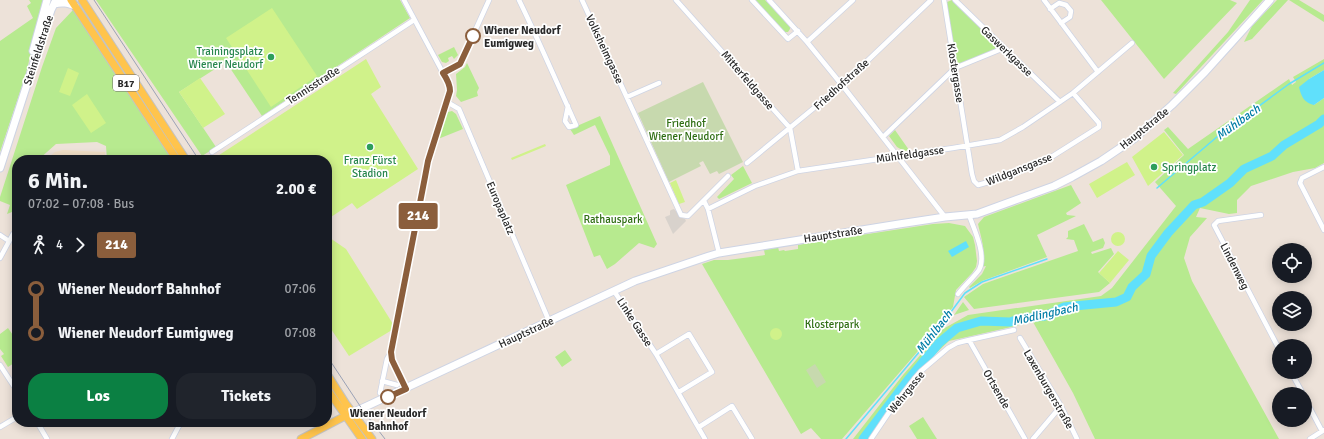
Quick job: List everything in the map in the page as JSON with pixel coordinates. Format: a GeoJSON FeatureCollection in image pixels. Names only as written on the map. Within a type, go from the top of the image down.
{"type":"FeatureCollection","features":[{"type":"Feature","properties":{"kind":"main road","name":"B17"},"geometry":{"type":"LineString","coordinates":[[82,0],[183,155]]}},
{"type":"Feature","properties":{"kind":"main road","name":"B17"},"geometry":{"type":"LineString","coordinates":[[73,3],[174,155]]}},
{"type":"Feature","properties":{"kind":"main road"},"geometry":{"type":"LineString","coordinates":[[332,382],[352,413],[372,439]]}},
{"type":"Feature","properties":{"kind":"main road"},"geometry":{"type":"LineString","coordinates":[[332,396],[362,439]]}},
{"type":"Feature","properties":{"kind":"main road"},"geometry":{"type":"LineString","coordinates":[[332,423],[352,413]]}},
{"type":"Feature","properties":{"kind":"main road"},"geometry":{"type":"LineString","coordinates":[[301,439],[324,427]]}},
{"type":"Feature","properties":{"kind":"street","name":"Steinfeldstraße"},"geometry":{"type":"LineString","coordinates":[[22,100],[40,22],[47,0]]}},
{"type":"Feature","properties":{"kind":"street"},"geometry":{"type":"LineString","coordinates":[[404,0],[450,86],[447,102],[426,169],[391,352],[392,360],[406,389]]}},
{"type":"Feature","properties":{"kind":"street"},"geometry":{"type":"LineString","coordinates":[[443,73],[460,64],[489,0]]}},
{"type":"Feature","properties":{"kind":"street"},"geometry":{"type":"LineString","coordinates":[[519,0],[568,106]]}},
{"type":"Feature","properties":{"kind":"street","name":"Volksheimgasse"},"geometry":{"type":"LineString","coordinates":[[582,0],[681,215],[688,216],[704,201]]}},
{"type":"Feature","properties":{"kind":"street","name":"Mitterfeldgasse"},"geometry":{"type":"LineString","coordinates":[[676,0],[790,128]]}},
{"type":"Feature","properties":{"kind":"street"},"geometry":{"type":"LineString","coordinates":[[752,0],[788,39],[798,31]]}},
{"type":"Feature","properties":{"kind":"street"},"geometry":{"type":"LineString","coordinates":[[769,0],[798,31],[842,84],[945,217]]}},
{"type":"Feature","properties":{"kind":"street"},"geometry":{"type":"LineString","coordinates":[[807,42],[852,0]]}},
{"type":"Feature","properties":{"kind":"street","name":"Friedhofstraße"},"geometry":{"type":"LineString","coordinates":[[747,163],[842,84],[930,0]]}},
{"type":"Feature","properties":{"kind":"street","name":"Klostergasse"},"geometry":{"type":"LineString","coordinates":[[944,0],[963,123],[968,145]]}},
{"type":"Feature","properties":{"kind":"street","name":"Gaswerkgasse"},"geometry":{"type":"LineString","coordinates":[[955,0],[1060,102]]}},
{"type":"Feature","properties":{"kind":"street"},"geometry":{"type":"LineString","coordinates":[[1044,0],[1098,72]]}},
{"type":"Feature","properties":{"kind":"street","name":"Hauptstraße"},"geometry":{"type":"LineString","coordinates":[[352,413],[635,281],[662,271],[719,253],[985,212],[1021,199],[1072,177],[1101,161],[1135,138],[1172,105],[1205,72],[1270,0]]}},
{"type":"Feature","properties":{"kind":"street","name":"Steinfeldstraße"},"geometry":{"type":"LineString","coordinates":[[0,168],[51,10],[55,2]]}},
{"type":"Feature","properties":{"kind":"street"},"geometry":{"type":"LineString","coordinates":[[55,2],[73,3]]}},
{"type":"Feature","properties":{"kind":"street"},"geometry":{"type":"LineString","coordinates":[[1050,9],[1060,3],[1066,5],[1071,11],[1070,17],[1061,23]]}},
{"type":"Feature","properties":{"kind":"street","name":"Tennisstraße"},"geometry":{"type":"LineString","coordinates":[[212,152],[414,20]]}},
{"type":"Feature","properties":{"kind":"street","name":"Mühlfeldgasse"},"geometry":{"type":"LineString","coordinates":[[708,209],[755,186],[798,171],[1000,140],[1023,127],[1074,93],[1132,43]]}},
{"type":"Feature","properties":{"kind":"street"},"geometry":{"type":"LineString","coordinates":[[883,137],[955,68],[1004,48]]}},
{"type":"Feature","properties":{"kind":"street","name":"Volksheimgasse"},"geometry":{"type":"LineString","coordinates":[[627,97],[659,83]]}},
{"type":"Feature","properties":{"kind":"street","name":"Wildgansgasse"},"geometry":{"type":"LineString","coordinates":[[968,145],[972,174],[974,181],[978,185],[1003,178],[1045,161],[1099,127],[1098,123],[1074,93]]}},
{"type":"Feature","properties":{"kind":"street","name":"Europaplatz"},"geometry":{"type":"LineString","coordinates":[[447,102],[459,109],[549,321]]}},
{"type":"Feature","properties":{"kind":"street"},"geometry":{"type":"LineString","coordinates":[[790,128],[798,171]]}},
{"type":"Feature","properties":{"kind":"street"},"geometry":{"type":"LineString","coordinates":[[1324,167],[1302,178],[1300,183],[1324,230]]}},
{"type":"Feature","properties":{"kind":"street"},"geometry":{"type":"LineString","coordinates":[[719,253],[708,209],[704,201],[728,176]]}},
{"type":"Feature","properties":{"kind":"street"},"geometry":{"type":"LineString","coordinates":[[958,294],[979,269],[982,260],[979,244],[969,215]]}},
{"type":"Feature","properties":{"kind":"street","name":"Lindenweg"},"geometry":{"type":"LineString","coordinates":[[1261,215],[1218,222],[1214,225],[1274,339]]}},
{"type":"Feature","properties":{"kind":"street"},"geometry":{"type":"LineString","coordinates":[[0,235],[9,241]]}},
{"type":"Feature","properties":{"kind":"street"},"geometry":{"type":"LineString","coordinates":[[0,258],[12,237]]}},
{"type":"Feature","properties":{"kind":"street","name":"Linke Gasse"},"geometry":{"type":"LineString","coordinates":[[614,291],[656,354],[705,439]]}},
{"type":"Feature","properties":{"kind":"street","name":"Wehrgasse"},"geometry":{"type":"LineString","coordinates":[[871,439],[894,405],[921,371],[948,348],[957,343],[1014,330]]}},
{"type":"Feature","properties":{"kind":"street","name":"Linke Gasse"},"geometry":{"type":"LineString","coordinates":[[656,354],[689,334],[712,372],[679,392]]}},
{"type":"Feature","properties":{"kind":"street","name":"Laxenburgerstraße"},"geometry":{"type":"LineString","coordinates":[[1020,338],[1061,406],[1077,439]]}},
{"type":"Feature","properties":{"kind":"street","name":"Ortsende"},"geometry":{"type":"LineString","coordinates":[[969,340],[1025,439]]}},
{"type":"Feature","properties":{"kind":"street"},"geometry":{"type":"LineString","coordinates":[[380,392],[387,359],[391,352]]}},
{"type":"Feature","properties":{"kind":"street"},"geometry":{"type":"LineString","coordinates":[[0,365],[12,383]]}},
{"type":"Feature","properties":{"kind":"street"},"geometry":{"type":"LineString","coordinates":[[382,381],[397,385]]}},
{"type":"Feature","properties":{"kind":"street"},"geometry":{"type":"LineString","coordinates":[[699,427],[732,406],[752,439]]}},
{"type":"Feature","properties":{"kind":"street"},"geometry":{"type":"LineString","coordinates":[[1034,438],[1061,406]]}},
{"type":"Feature","properties":{"kind":"street"},"geometry":{"type":"LineString","coordinates":[[1310,439],[1323,430],[1312,411]]}},
{"type":"Feature","properties":{"kind":"street"},"geometry":{"type":"LineString","coordinates":[[0,427],[12,420]]}},
{"type":"Feature","properties":{"kind":"street"},"geometry":{"type":"LineString","coordinates":[[40,427],[47,439]]}},
{"type":"Feature","properties":{"kind":"street"},"geometry":{"type":"LineString","coordinates":[[172,439],[178,427]]}},
{"type":"Feature","properties":{"kind":"shaded area"},"geometry":{"type":"Polygon","coordinates":[[[63,150],[105,152],[105,155],[51,155],[55,152],[63,150]]]}},
{"type":"Feature","properties":{"kind":"shaded area"},"geometry":{"type":"Polygon","coordinates":[[[674,209],[680,217],[686,221],[673,234],[665,217],[670,215],[670,211],[674,209]]]}},
{"type":"Feature","properties":{"kind":"green space"},"geometry":{"type":"Polygon","coordinates":[[[29,0],[43,0],[26,74],[0,152],[0,41],[33,18],[27,6],[31,3],[29,0]]]}},
{"type":"Feature","properties":{"kind":"green space"},"geometry":{"type":"Polygon","coordinates":[[[96,0],[400,0],[410,18],[262,116],[226,62],[179,92],[216,147],[201,155],[96,0]]]}},
{"type":"Feature","properties":{"kind":"green space"},"geometry":{"type":"Polygon","coordinates":[[[755,0],[765,0],[790,27],[788,32],[785,32],[755,0]]]}},
{"type":"Feature","properties":{"kind":"green space"},"geometry":{"type":"Polygon","coordinates":[[[952,0],[998,44],[997,49],[958,65],[955,61],[947,2],[952,0]]]}},
{"type":"Feature","properties":{"kind":"green space"},"geometry":{"type":"Polygon","coordinates":[[[1101,0],[1230,0],[1237,3],[1164,79],[1101,0]]]}},
{"type":"Feature","properties":{"kind":"green space"},"geometry":{"type":"Polygon","coordinates":[[[1250,0],[1263,0],[1176,94],[1173,93],[1228,32],[1250,0]]]}},
{"type":"Feature","properties":{"kind":"green space"},"geometry":{"type":"Polygon","coordinates":[[[1277,0],[1288,0],[1252,39],[1244,42],[1252,26],[1277,0]]]}},
{"type":"Feature","properties":{"kind":"green space"},"geometry":{"type":"Polygon","coordinates":[[[1289,0],[1299,0],[1324,15],[1324,22],[1289,0]]]}},
{"type":"Feature","properties":{"kind":"green space","name":"Trainingsplatz Wiener Neudorf"},"geometry":{"type":"Polygon","coordinates":[[[272,8],[317,76],[271,107],[226,38],[272,8]]]}},
{"type":"Feature","properties":{"kind":"green space"},"geometry":{"type":"Polygon","coordinates":[[[73,10],[170,155],[107,155],[106,146],[97,142],[56,144],[44,155],[14,155],[56,28],[73,10]]]}},
{"type":"Feature","properties":{"kind":"green space"},"geometry":{"type":"Polygon","coordinates":[[[454,47],[458,55],[454,59],[452,56],[448,58],[449,61],[446,63],[442,62],[438,55],[454,47]]]}},
{"type":"Feature","properties":{"kind":"green space"},"geometry":{"type":"Polygon","coordinates":[[[366,59],[381,87],[371,94],[418,169],[357,209],[352,203],[332,216],[332,155],[219,155],[366,59]]]}},
{"type":"Feature","properties":{"kind":"green space"},"geometry":{"type":"Polygon","coordinates":[[[1324,59],[1324,70],[1309,79],[1314,105],[1324,98],[1324,163],[1315,168],[1293,172],[1251,186],[1237,200],[1237,213],[1229,214],[1200,208],[1196,217],[1207,218],[1190,237],[1184,258],[1192,281],[1279,439],[1095,439],[1073,393],[1033,322],[949,341],[917,371],[914,371],[883,408],[884,415],[868,439],[853,439],[903,375],[943,329],[968,315],[1101,296],[1112,288],[1176,206],[1155,182],[1184,155],[1164,130],[1168,127],[1188,149],[1289,79],[1292,85],[1296,82],[1293,77],[1324,59]]]}},
{"type":"Feature","properties":{"kind":"green space"},"geometry":{"type":"Polygon","coordinates":[[[467,63],[479,88],[477,92],[478,96],[461,102],[456,96],[456,74],[465,67],[467,63]]]}},
{"type":"Feature","properties":{"kind":"green space"},"geometry":{"type":"Polygon","coordinates":[[[68,68],[79,73],[70,96],[59,92],[68,68]]]}},
{"type":"Feature","properties":{"kind":"green space"},"geometry":{"type":"Polygon","coordinates":[[[200,78],[225,114],[203,128],[179,92],[200,78]]]}},
{"type":"Feature","properties":{"kind":"green space","name":"Friedhof Wiener Neudorf"},"geometry":{"type":"Polygon","coordinates":[[[703,82],[743,162],[719,174],[717,171],[710,174],[703,161],[699,163],[701,166],[669,182],[638,113],[703,82]]]}},
{"type":"Feature","properties":{"kind":"green space"},"geometry":{"type":"Polygon","coordinates":[[[87,94],[106,123],[91,133],[72,105],[87,94]]]}},
{"type":"Feature","properties":{"kind":"green space"},"geometry":{"type":"Polygon","coordinates":[[[452,111],[456,114],[463,129],[438,139],[446,114],[452,111]]]}},
{"type":"Feature","properties":{"kind":"green space","name":"Rathauspark"},"geometry":{"type":"Polygon","coordinates":[[[600,116],[657,244],[654,248],[639,243],[607,269],[600,255],[594,257],[566,185],[610,165],[610,156],[595,125],[574,135],[570,129],[600,116]]]}},
{"type":"Feature","properties":{"kind":"green space"},"geometry":{"type":"Polygon","coordinates":[[[895,130],[909,150],[904,151],[897,147],[889,136],[895,130]]]}},
{"type":"Feature","properties":{"kind":"green space","name":"Springplatz"},"geometry":{"type":"Polygon","coordinates":[[[1164,132],[1183,155],[1148,186],[1132,157],[1164,132]]]}},
{"type":"Feature","properties":{"kind":"green space"},"geometry":{"type":"Polygon","coordinates":[[[545,144],[546,146],[512,160],[511,158],[545,144]]]}},
{"type":"Feature","properties":{"kind":"green space"},"geometry":{"type":"Polygon","coordinates":[[[12,160],[12,212],[7,214],[10,205],[0,201],[12,160]]]}},
{"type":"Feature","properties":{"kind":"green space"},"geometry":{"type":"Polygon","coordinates":[[[1127,162],[1135,175],[1097,198],[1089,184],[1127,162]]]}},
{"type":"Feature","properties":{"kind":"green space"},"geometry":{"type":"Polygon","coordinates":[[[743,166],[752,183],[719,199],[717,197],[734,179],[731,175],[743,166]]]}},
{"type":"Feature","properties":{"kind":"green space"},"geometry":{"type":"Polygon","coordinates":[[[676,180],[685,202],[679,204],[670,183],[676,180]]]}},
{"type":"Feature","properties":{"kind":"green space"},"geometry":{"type":"Polygon","coordinates":[[[1071,185],[1081,203],[1066,213],[1067,215],[1076,216],[1037,235],[1047,257],[982,281],[970,288],[969,287],[982,274],[986,266],[981,267],[983,262],[983,251],[978,224],[984,217],[1071,185]]]}},
{"type":"Feature","properties":{"kind":"green space","name":"Klosterpark"},"geometry":{"type":"Polygon","coordinates":[[[949,223],[965,226],[973,237],[977,261],[976,267],[972,273],[956,290],[953,307],[918,351],[842,439],[821,439],[811,428],[801,434],[702,264],[714,260],[728,260],[765,255],[764,250],[778,247],[779,251],[785,251],[798,249],[798,245],[809,243],[933,224],[949,223]]]}},
{"type":"Feature","properties":{"kind":"green space"},"geometry":{"type":"Polygon","coordinates":[[[1084,224],[1093,242],[1103,238],[1105,243],[1103,248],[1091,252],[1092,254],[1111,248],[1114,254],[1098,272],[1110,283],[1099,292],[974,309],[964,297],[983,284],[1078,251],[1074,240],[1066,239],[1068,237],[1068,231],[1084,224]]]}},
{"type":"Feature","properties":{"kind":"green space"},"geometry":{"type":"Polygon","coordinates":[[[1115,232],[1121,232],[1125,236],[1125,242],[1121,246],[1115,246],[1111,242],[1111,236],[1115,232]]]}},
{"type":"Feature","properties":{"kind":"green space"},"geometry":{"type":"Polygon","coordinates":[[[332,239],[346,249],[393,324],[392,330],[349,356],[332,330],[332,239]]]}},
{"type":"Feature","properties":{"kind":"green space"},"geometry":{"type":"Polygon","coordinates":[[[1118,251],[1129,260],[1110,283],[1099,273],[1118,251]]]}},
{"type":"Feature","properties":{"kind":"green space"},"geometry":{"type":"Polygon","coordinates":[[[963,302],[969,310],[954,315],[963,302]]]}},
{"type":"Feature","properties":{"kind":"green space"},"geometry":{"type":"Polygon","coordinates":[[[8,328],[12,334],[12,364],[8,367],[1,356],[4,354],[0,349],[0,334],[8,328]]]}},
{"type":"Feature","properties":{"kind":"green space"},"geometry":{"type":"Polygon","coordinates":[[[774,328],[778,328],[782,334],[778,340],[774,340],[770,336],[770,332],[774,328]]]}},
{"type":"Feature","properties":{"kind":"green space"},"geometry":{"type":"Polygon","coordinates":[[[565,350],[572,360],[562,367],[555,357],[565,350]]]}},
{"type":"Feature","properties":{"kind":"green space"},"geometry":{"type":"Polygon","coordinates":[[[815,364],[826,382],[817,388],[806,370],[815,364]]]}},
{"type":"Feature","properties":{"kind":"green space"},"geometry":{"type":"Polygon","coordinates":[[[923,417],[937,439],[917,439],[909,426],[923,417]]]}},
{"type":"Feature","properties":{"kind":"water"},"geometry":{"type":"Polygon","coordinates":[[[1324,70],[1324,98],[1314,105],[1308,103],[1304,99],[1299,87],[1324,70]]]}},
{"type":"Feature","properties":{"kind":"water"},"geometry":{"type":"Polygon","coordinates":[[[966,241],[969,247],[952,257],[948,251],[966,241]]]}},
{"type":"Feature","properties":{"kind":"waterway","name":"Mühlbach"},"geometry":{"type":"LineString","coordinates":[[1157,188],[1218,136],[1289,84],[1324,63]]}},
{"type":"Feature","properties":{"kind":"waterway","name":"Mödlingbach"},"geometry":{"type":"LineString","coordinates":[[863,439],[908,380],[939,343],[957,328],[981,321],[1010,322],[1019,319],[1045,316],[1064,307],[1116,302],[1127,297],[1132,287],[1146,274],[1151,256],[1168,233],[1194,205],[1203,202],[1230,183],[1244,169],[1272,156],[1284,145],[1319,124],[1324,119]]}},
{"type":"Feature","properties":{"kind":"waterway","name":"Mühlbach"},"geometry":{"type":"LineString","coordinates":[[846,439],[936,332],[965,293],[982,282],[1047,259]]}},
{"type":"Feature","properties":{"kind":"tram line"},"geometry":{"type":"LineString","coordinates":[[94,0],[196,155]]}},
{"type":"Feature","properties":{"kind":"tram line"},"geometry":{"type":"LineString","coordinates":[[332,364],[362,409],[385,439]]}},
{"type":"Feature","properties":{"kind":"bus line","name":"214"},"geometry":{"type":"LineString","coordinates":[[388,397],[406,389],[392,360],[391,352],[428,161],[450,91],[450,86],[443,73],[460,64],[473,36]]}},
{"type":"Feature","properties":{"kind":"place","name":"Wiener Neudorf Eumigweg"},"geometry":{"type":"Point","coordinates":[473,36]}},
{"type":"Feature","properties":{"kind":"place","name":"Trainingsplatz Wiener Neudorf"},"geometry":{"type":"Point","coordinates":[271,57]}},
{"type":"Feature","properties":{"kind":"place","name":"Franz Fürst Stadion"},"geometry":{"type":"Point","coordinates":[370,147]}},
{"type":"Feature","properties":{"kind":"place","name":"Springplatz"},"geometry":{"type":"Point","coordinates":[1154,167]}},
{"type":"Feature","properties":{"kind":"place","name":"Wiener Neudorf Bahnhof"},"geometry":{"type":"Point","coordinates":[388,397]}}]}
